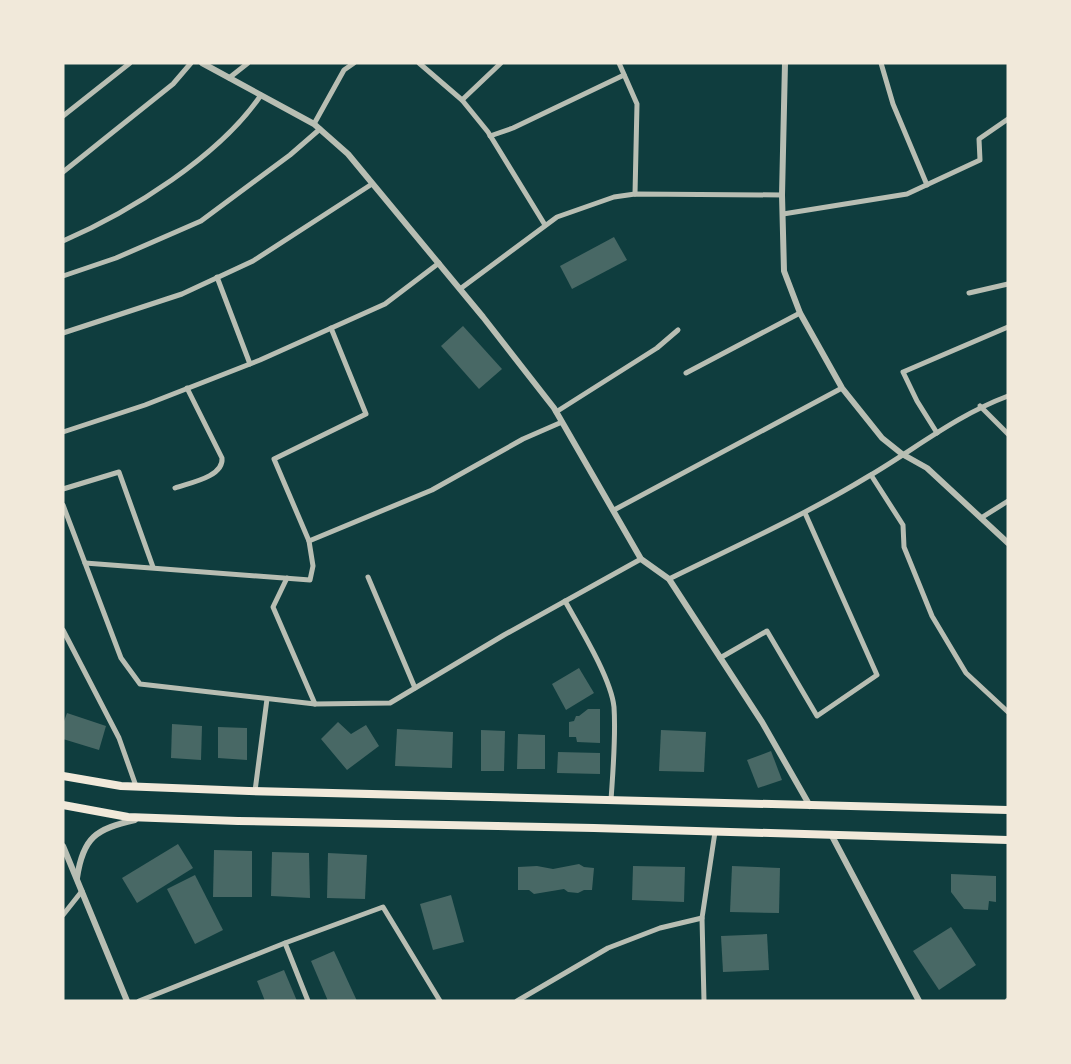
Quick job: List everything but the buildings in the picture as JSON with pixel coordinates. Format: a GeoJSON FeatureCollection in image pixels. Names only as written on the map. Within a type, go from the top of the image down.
{"type":"FeatureCollection","features":[{"type":"Feature","properties":{"kind":"main road"},"geometry":{"type":"LineString","coordinates":[[63,776],[136,786],[255,791],[1008,810]]}},
{"type":"Feature","properties":{"kind":"main road"},"geometry":{"type":"LineString","coordinates":[[63,805],[146,817],[1008,840]]}},
{"type":"Feature","properties":{"kind":"street"},"geometry":{"type":"LineString","coordinates":[[63,116],[130,63]]}},
{"type":"Feature","properties":{"kind":"street"},"geometry":{"type":"LineString","coordinates":[[63,172],[173,84],[191,63]]}},
{"type":"Feature","properties":{"kind":"street"},"geometry":{"type":"LineString","coordinates":[[202,63],[320,129],[348,154],[439,263],[556,412],[641,559],[669,579],[762,722],[810,806]]}},
{"type":"Feature","properties":{"kind":"street"},"geometry":{"type":"LineString","coordinates":[[229,78],[248,63]]}},
{"type":"Feature","properties":{"kind":"street"},"geometry":{"type":"LineString","coordinates":[[314,124],[344,70],[354,63]]}},
{"type":"Feature","properties":{"kind":"street"},"geometry":{"type":"LineString","coordinates":[[418,63],[462,100],[490,136],[545,225]]}},
{"type":"Feature","properties":{"kind":"street"},"geometry":{"type":"LineString","coordinates":[[462,100],[501,63]]}},
{"type":"Feature","properties":{"kind":"street"},"geometry":{"type":"LineString","coordinates":[[619,63],[637,104],[635,194]]}},
{"type":"Feature","properties":{"kind":"street"},"geometry":{"type":"LineString","coordinates":[[785,63],[782,195],[784,271],[800,313],[842,388],[882,438],[902,454],[927,468],[1008,543]]}},
{"type":"Feature","properties":{"kind":"street"},"geometry":{"type":"LineString","coordinates":[[881,63],[893,104],[927,185]]}},
{"type":"Feature","properties":{"kind":"street"},"geometry":{"type":"LineString","coordinates":[[490,136],[513,128],[624,75]]}},
{"type":"Feature","properties":{"kind":"street"},"geometry":{"type":"LineString","coordinates":[[63,242],[96,227],[162,186],[214,147],[247,115],[261,95]]}},
{"type":"Feature","properties":{"kind":"street"},"geometry":{"type":"LineString","coordinates":[[783,214],[907,194],[980,160],[979,139],[1008,119]]}},
{"type":"Feature","properties":{"kind":"street"},"geometry":{"type":"LineString","coordinates":[[63,276],[116,258],[201,221],[290,155],[320,129]]}},
{"type":"Feature","properties":{"kind":"street"},"geometry":{"type":"LineString","coordinates":[[63,333],[182,294],[253,261],[372,184]]}},
{"type":"Feature","properties":{"kind":"street"},"geometry":{"type":"LineString","coordinates":[[460,289],[557,217],[614,197],[635,194],[782,195]]}},
{"type":"Feature","properties":{"kind":"street"},"geometry":{"type":"LineString","coordinates":[[63,432],[250,364],[385,304],[439,263]]}},
{"type":"Feature","properties":{"kind":"street"},"geometry":{"type":"LineString","coordinates":[[217,277],[250,364]]}},
{"type":"Feature","properties":{"kind":"street"},"geometry":{"type":"LineString","coordinates":[[969,293],[1008,284]]}},
{"type":"Feature","properties":{"kind":"street"},"geometry":{"type":"LineString","coordinates":[[686,373],[800,313]]}},
{"type":"Feature","properties":{"kind":"street"},"geometry":{"type":"LineString","coordinates":[[937,433],[917,401],[903,372],[1008,327]]}},
{"type":"Feature","properties":{"kind":"street"},"geometry":{"type":"LineString","coordinates":[[84,563],[310,579],[313,566],[309,542],[274,459],[366,414],[331,328]]}},
{"type":"Feature","properties":{"kind":"street"},"geometry":{"type":"LineString","coordinates":[[556,412],[657,348],[678,330]]}},
{"type":"Feature","properties":{"kind":"street"},"geometry":{"type":"LineString","coordinates":[[175,488],[211,475],[223,463],[187,388]]}},
{"type":"Feature","properties":{"kind":"street"},"geometry":{"type":"LineString","coordinates":[[614,510],[842,388]]}},
{"type":"Feature","properties":{"kind":"street"},"geometry":{"type":"LineString","coordinates":[[669,579],[805,513],[871,475],[980,406],[1008,396]]}},
{"type":"Feature","properties":{"kind":"street"},"geometry":{"type":"LineString","coordinates":[[980,406],[1008,434]]}},
{"type":"Feature","properties":{"kind":"street"},"geometry":{"type":"LineString","coordinates":[[309,542],[432,490],[523,439],[562,422]]}},
{"type":"Feature","properties":{"kind":"street"},"geometry":{"type":"LineString","coordinates":[[63,489],[119,472],[153,567]]}},
{"type":"Feature","properties":{"kind":"street"},"geometry":{"type":"LineString","coordinates":[[871,475],[903,525],[904,547],[932,616],[966,672],[1008,712]]}},
{"type":"Feature","properties":{"kind":"street"},"geometry":{"type":"LineString","coordinates":[[981,518],[1008,501]]}},
{"type":"Feature","properties":{"kind":"street"},"geometry":{"type":"LineString","coordinates":[[63,505],[121,658],[140,684],[315,704],[390,703],[641,559]]}},
{"type":"Feature","properties":{"kind":"street"},"geometry":{"type":"LineString","coordinates":[[720,658],[767,631],[817,716],[877,675],[805,513]]}},
{"type":"Feature","properties":{"kind":"street"},"geometry":{"type":"LineString","coordinates":[[368,577],[415,688]]}},
{"type":"Feature","properties":{"kind":"street"},"geometry":{"type":"LineString","coordinates":[[287,578],[273,607],[315,704]]}},
{"type":"Feature","properties":{"kind":"street"},"geometry":{"type":"LineString","coordinates":[[566,601],[605,679],[614,706],[611,800]]}},
{"type":"Feature","properties":{"kind":"street"},"geometry":{"type":"LineString","coordinates":[[63,630],[119,738],[136,786]]}},
{"type":"Feature","properties":{"kind":"street"},"geometry":{"type":"LineString","coordinates":[[255,791],[267,699]]}},
{"type":"Feature","properties":{"kind":"street"},"geometry":{"type":"LineString","coordinates":[[77,879],[84,849],[95,834],[114,825],[146,817]]}},
{"type":"Feature","properties":{"kind":"street"},"geometry":{"type":"LineString","coordinates":[[704,1001],[702,918],[715,832]]}},
{"type":"Feature","properties":{"kind":"street"},"geometry":{"type":"LineString","coordinates":[[832,836],[919,1001]]}},
{"type":"Feature","properties":{"kind":"street"},"geometry":{"type":"LineString","coordinates":[[63,846],[127,1001]]}},
{"type":"Feature","properties":{"kind":"street"},"geometry":{"type":"LineString","coordinates":[[63,915],[82,891]]}},
{"type":"Feature","properties":{"kind":"street"},"geometry":{"type":"LineString","coordinates":[[139,1001],[383,908],[440,1001]]}},
{"type":"Feature","properties":{"kind":"street"},"geometry":{"type":"LineString","coordinates":[[517,1001],[608,948],[660,928],[702,918]]}},
{"type":"Feature","properties":{"kind":"street"},"geometry":{"type":"LineString","coordinates":[[285,944],[308,1001]]}}]}
